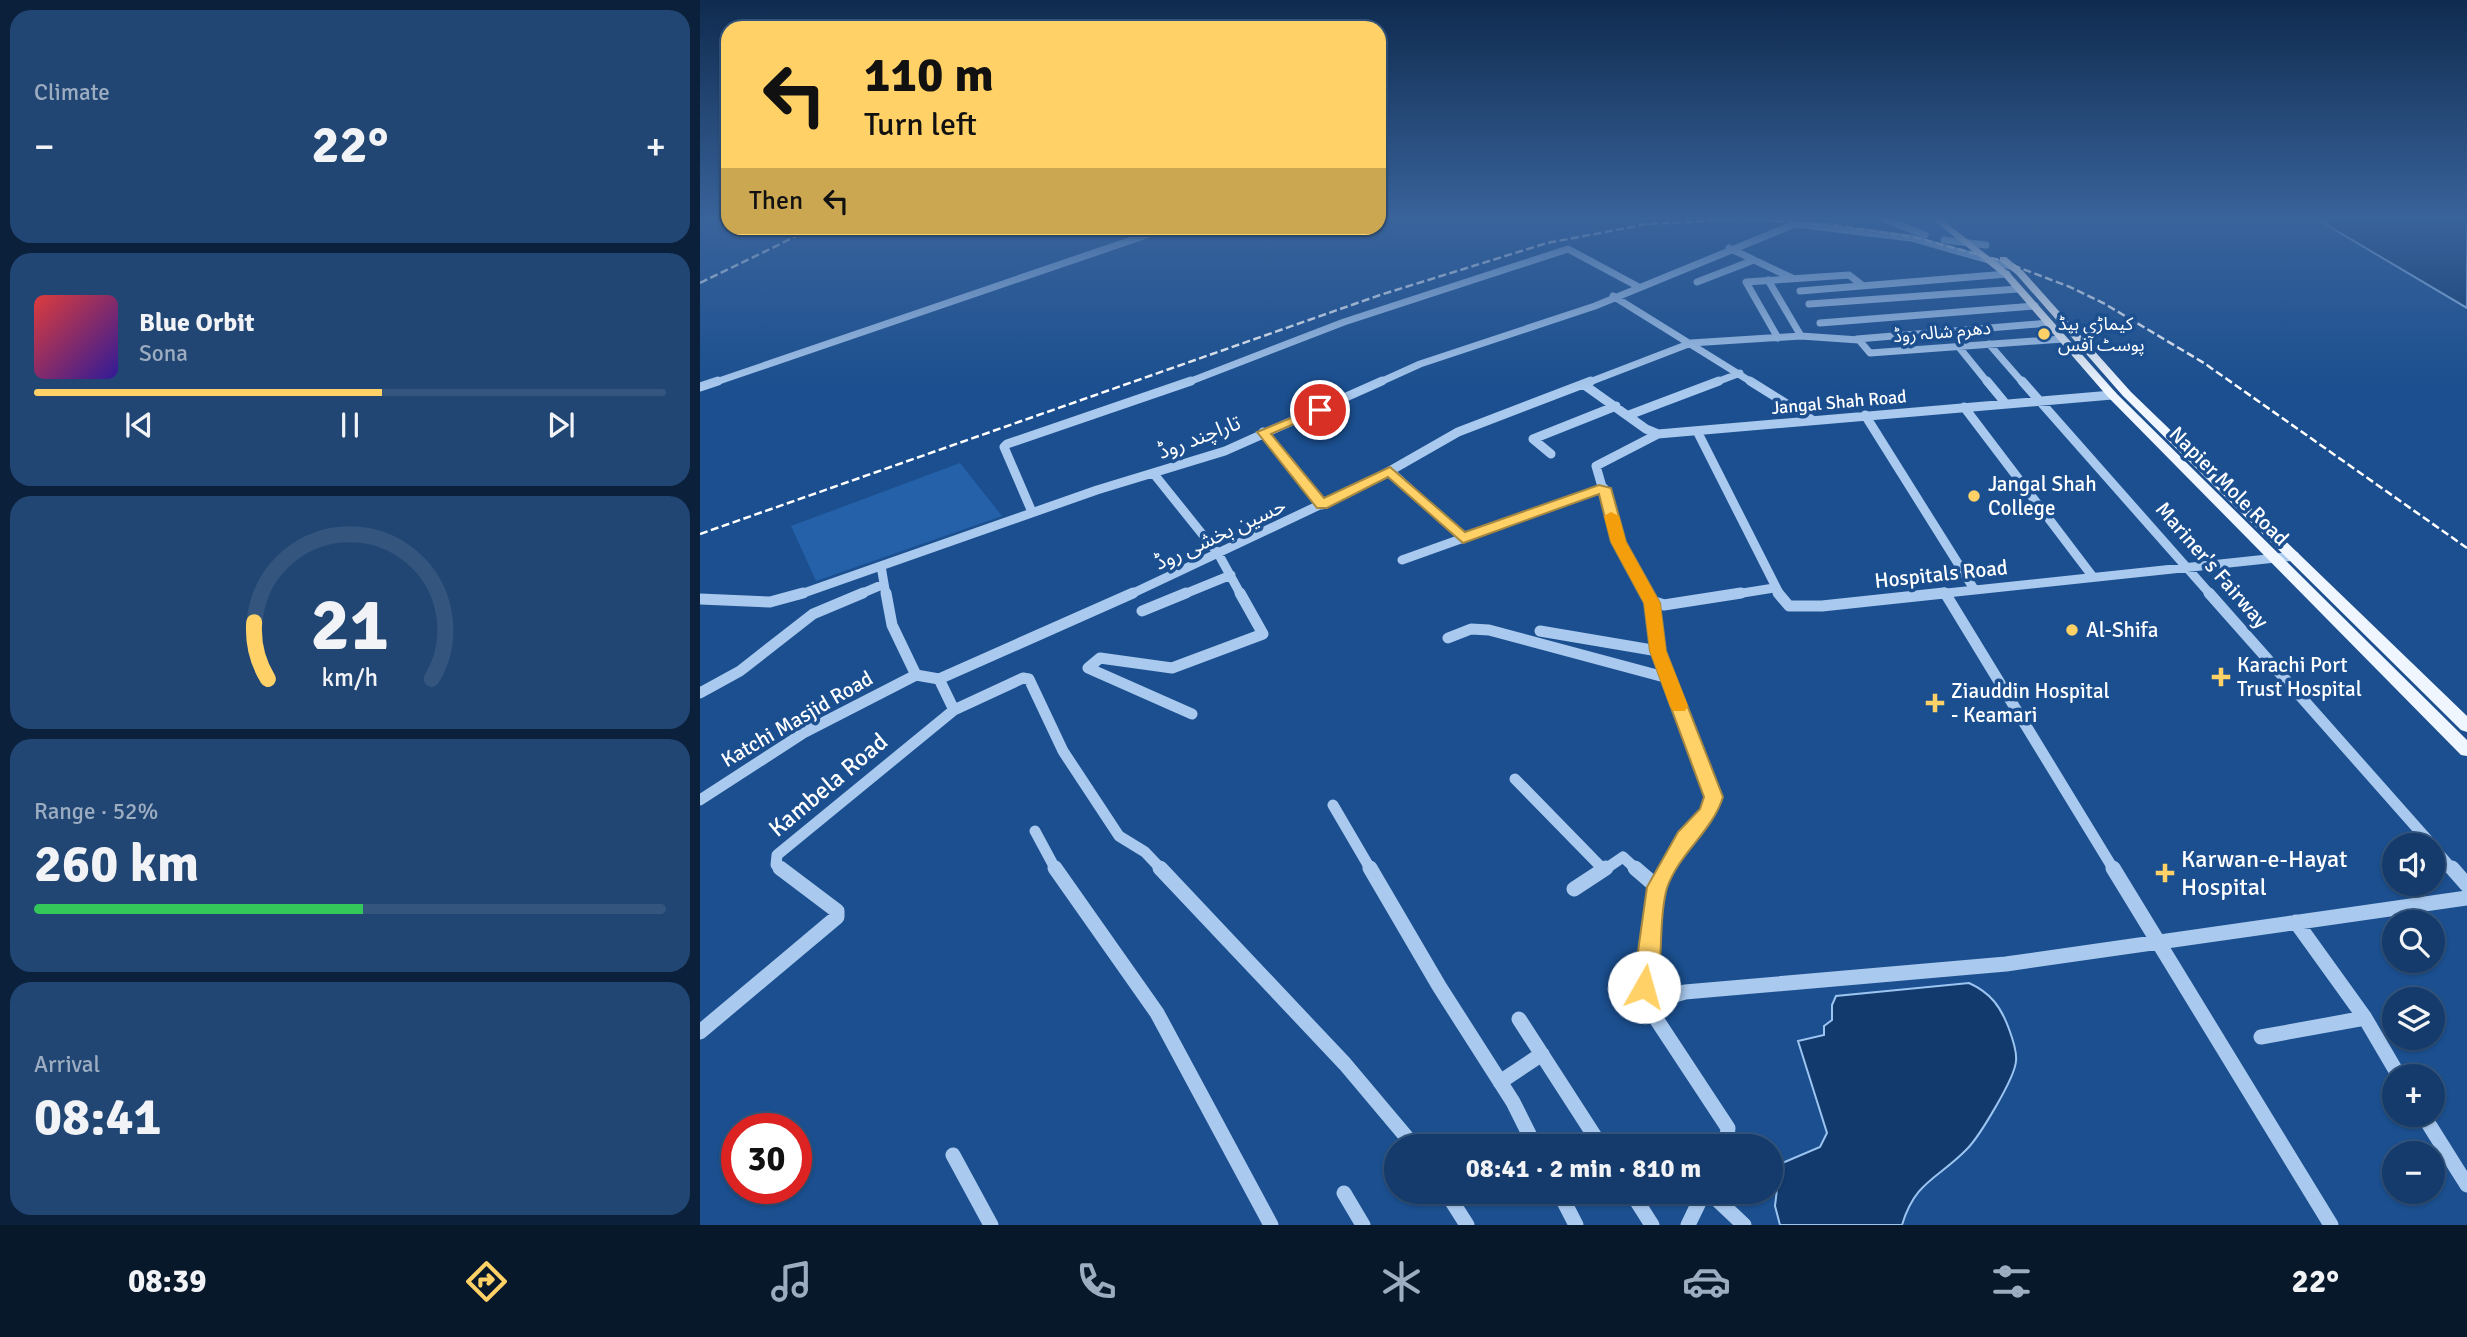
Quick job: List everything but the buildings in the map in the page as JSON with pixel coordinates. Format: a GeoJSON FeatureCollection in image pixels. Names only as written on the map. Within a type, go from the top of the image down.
{"type":"FeatureCollection","features":[{"type":"Feature","properties":{"kind":"main road","name":"Napier Mole Road"},"geometry":{"type":"LineString","coordinates":[[2012,275],[2018,289],[2112,395],[2467,750]]}},
{"type":"Feature","properties":{"kind":"main road","name":"Napier Mole Road"},"geometry":{"type":"LineString","coordinates":[[2014,275],[2126,394],[2467,726]]}},
{"type":"Feature","properties":{"kind":"street"},"geometry":{"type":"LineString","coordinates":[[700,387],[1028,275]]}},
{"type":"Feature","properties":{"kind":"street"},"geometry":{"type":"LineString","coordinates":[[1032,512],[1004,447],[1007,444],[1146,398],[1344,322],[1486,275]]}},
{"type":"Feature","properties":{"kind":"street"},"geometry":{"type":"LineString","coordinates":[[1617,275],[1637,286]]}},
{"type":"Feature","properties":{"kind":"street","name":"تاراچند روڈ"},"geometry":{"type":"LineString","coordinates":[[700,599],[770,602],[1032,512],[1225,451],[1420,363],[1595,306],[1664,275]]}},
{"type":"Feature","properties":{"kind":"street"},"geometry":{"type":"LineString","coordinates":[[1697,282],[1715,275]]}},
{"type":"Feature","properties":{"kind":"street"},"geometry":{"type":"LineString","coordinates":[[1788,275],[1792,277],[1830,336]]}},
{"type":"Feature","properties":{"kind":"street"},"geometry":{"type":"LineString","coordinates":[[1778,338],[1745,284],[1792,277],[1844,275]]}},
{"type":"Feature","properties":{"kind":"street"},"geometry":{"type":"LineString","coordinates":[[1849,275],[1862,285]]}},
{"type":"Feature","properties":{"kind":"street"},"geometry":{"type":"LineString","coordinates":[[1800,291],[1966,275]]}},
{"type":"Feature","properties":{"kind":"street"},"geometry":{"type":"LineString","coordinates":[[1768,280],[1801,336]]}},
{"type":"Feature","properties":{"kind":"street"},"geometry":{"type":"LineString","coordinates":[[1809,304],[2018,289]]}},
{"type":"Feature","properties":{"kind":"street"},"geometry":{"type":"LineString","coordinates":[[1613,296],[1811,419]]}},
{"type":"Feature","properties":{"kind":"street"},"geometry":{"type":"LineString","coordinates":[[1820,323],[2035,306]]}},
{"type":"Feature","properties":{"kind":"street"},"geometry":{"type":"LineString","coordinates":[[1857,339],[2049,323]]}},
{"type":"Feature","properties":{"kind":"street","name":"دھرم شالہ روڈ"},"geometry":{"type":"LineString","coordinates":[[1778,338],[1830,336],[1857,339],[1870,353],[2063,339]]}},
{"type":"Feature","properties":{"kind":"street","name":"حسین بخشی روڈ"},"geometry":{"type":"LineString","coordinates":[[939,679],[1219,555],[1390,471],[1458,432],[1691,343],[1778,338]]}},
{"type":"Feature","properties":{"kind":"street","name":"Mariner's Fairway"},"geometry":{"type":"LineString","coordinates":[[1989,344],[2420,833]]}},
{"type":"Feature","properties":{"kind":"street"},"geometry":{"type":"LineString","coordinates":[[1958,346],[2006,404]]}},
{"type":"Feature","properties":{"kind":"street"},"geometry":{"type":"LineString","coordinates":[[1629,415],[1740,373]]}},
{"type":"Feature","properties":{"kind":"street"},"geometry":{"type":"LineString","coordinates":[[1583,384],[1658,434]]}},
{"type":"Feature","properties":{"kind":"street","name":"Jangal Shah Road"},"geometry":{"type":"LineString","coordinates":[[1658,434],[2112,395]]}},
{"type":"Feature","properties":{"kind":"street"},"geometry":{"type":"LineString","coordinates":[[1551,454],[1533,439],[1616,406]]}},
{"type":"Feature","properties":{"kind":"street"},"geometry":{"type":"LineString","coordinates":[[1965,407],[2093,577]]}},
{"type":"Feature","properties":{"kind":"street"},"geometry":{"type":"LineString","coordinates":[[1865,415],[1975,589]]}},
{"type":"Feature","properties":{"kind":"street","name":"Hospitals Road"},"geometry":{"type":"LineString","coordinates":[[1697,431],[1774,588],[1785,604],[1794,607],[2295,556]]}},
{"type":"Feature","properties":{"kind":"street"},"geometry":{"type":"LineString","coordinates":[[1263,432],[1322,505]]}},
{"type":"Feature","properties":{"kind":"street"},"geometry":{"type":"LineString","coordinates":[[1658,434],[1599,462],[1596,466],[1618,542],[1652,603],[1658,651],[1713,803],[1685,838],[1657,887],[1644,987],[1649,1008],[1728,1128],[1727,1134]]}},
{"type":"Feature","properties":{"kind":"street"},"geometry":{"type":"LineString","coordinates":[[1390,471],[1463,538]]}},
{"type":"Feature","properties":{"kind":"street"},"geometry":{"type":"LineString","coordinates":[[1154,474],[1219,555],[1264,631],[1259,637],[1172,668],[1100,658],[1088,668],[1192,714]]}},
{"type":"Feature","properties":{"kind":"street"},"geometry":{"type":"LineString","coordinates":[[1402,560],[1604,488]]}},
{"type":"Feature","properties":{"kind":"street"},"geometry":{"type":"LineString","coordinates":[[881,566],[892,625],[916,675],[939,679],[954,710],[1023,678],[1029,679],[1063,751],[1119,836],[1145,852],[1235,946],[1345,1064],[1404,1134]]}},
{"type":"Feature","properties":{"kind":"street"},"geometry":{"type":"LineString","coordinates":[[1142,611],[1231,575]]}},
{"type":"Feature","properties":{"kind":"street"},"geometry":{"type":"LineString","coordinates":[[700,693],[740,671],[813,614],[884,584]]}},
{"type":"Feature","properties":{"kind":"street"},"geometry":{"type":"LineString","coordinates":[[1652,603],[1664,606],[1774,588]]}},
{"type":"Feature","properties":{"kind":"street"},"geometry":{"type":"LineString","coordinates":[[1944,592],[2331,1225]]}},
{"type":"Feature","properties":{"kind":"street"},"geometry":{"type":"LineString","coordinates":[[1448,638],[1471,629],[1489,630],[1668,678]]}},
{"type":"Feature","properties":{"kind":"street"},"geometry":{"type":"LineString","coordinates":[[1540,631],[1658,651]]}},
{"type":"Feature","properties":{"kind":"street","name":"Katchi Masjid Road"},"geometry":{"type":"LineString","coordinates":[[700,800],[806,732],[916,675]]}},
{"type":"Feature","properties":{"kind":"street","name":"Kambela Road"},"geometry":{"type":"LineString","coordinates":[[700,1032],[837,918],[836,911],[776,865],[777,855],[954,710]]}},
{"type":"Feature","properties":{"kind":"street"},"geometry":{"type":"LineString","coordinates":[[1515,779],[1603,869]]}},
{"type":"Feature","properties":{"kind":"street"},"geometry":{"type":"LineString","coordinates":[[1333,805],[1439,986],[1500,1082],[1528,1134]]}},
{"type":"Feature","properties":{"kind":"street"},"geometry":{"type":"LineString","coordinates":[[1035,831],[1049,860],[1084,914],[1156,1012],[1271,1225]]}},
{"type":"Feature","properties":{"kind":"street"},"geometry":{"type":"LineString","coordinates":[[1574,889],[1623,857],[1657,887]]}},
{"type":"Feature","properties":{"kind":"street","name":"Mariner's Fairway"},"geometry":{"type":"LineString","coordinates":[[2445,860],[2467,885]]}},
{"type":"Feature","properties":{"kind":"street"},"geometry":{"type":"LineString","coordinates":[[1649,1008],[1661,999],[1685,992],[2006,964],[2467,898]]}},
{"type":"Feature","properties":{"kind":"street"},"geometry":{"type":"LineString","coordinates":[[2296,922],[2365,1017],[2392,1064]]}},
{"type":"Feature","properties":{"kind":"street"},"geometry":{"type":"LineString","coordinates":[[2261,1037],[2365,1017]]}},
{"type":"Feature","properties":{"kind":"street"},"geometry":{"type":"LineString","coordinates":[[1519,1019],[1593,1134]]}},
{"type":"Feature","properties":{"kind":"street"},"geometry":{"type":"LineString","coordinates":[[1500,1082],[1542,1054]]}},
{"type":"Feature","properties":{"kind":"street"},"geometry":{"type":"LineString","coordinates":[[2431,1127],[2467,1185]]}},
{"type":"Feature","properties":{"kind":"street"},"geometry":{"type":"LineString","coordinates":[[953,1155],[991,1225]]}},
{"type":"Feature","properties":{"kind":"street"},"geometry":{"type":"LineString","coordinates":[[1344,1193],[1363,1225]]}},
{"type":"Feature","properties":{"kind":"street"},"geometry":{"type":"LineString","coordinates":[[1454,1204],[1467,1225]]}},
{"type":"Feature","properties":{"kind":"street"},"geometry":{"type":"LineString","coordinates":[[1565,1204],[1576,1225]]}},
{"type":"Feature","properties":{"kind":"street"},"geometry":{"type":"LineString","coordinates":[[1639,1204],[1652,1225]]}},
{"type":"Feature","properties":{"kind":"street"},"geometry":{"type":"LineString","coordinates":[[1688,1225],[1700,1204]]}},
{"type":"Feature","properties":{"kind":"street"},"geometry":{"type":"LineString","coordinates":[[1720,1204],[1744,1225]]}},
{"type":"Feature","properties":{"kind":"shaded area"},"geometry":{"type":"Polygon","coordinates":[[[2412,275],[2467,275],[2467,308],[2412,275]]]}},
{"type":"Feature","properties":{"kind":"shaded area"},"geometry":{"type":"Polygon","coordinates":[[[960,463],[1002,516],[816,581],[791,526],[960,463]]]}},
{"type":"Feature","properties":{"kind":"shaded area"},"geometry":{"type":"Polygon","coordinates":[[[1969,983],[1983,991],[1999,1007],[2014,1045],[2014,1069],[1988,1120],[1967,1149],[1921,1190],[1907,1210],[1902,1225],[1780,1225],[1775,1206],[1783,1204],[1783,1163],[1820,1147],[1827,1133],[1798,1041],[1824,1035],[1824,1026],[1832,1020],[1832,1005],[1836,996],[1969,983]]]}},
{"type":"Feature","properties":{"kind":"railway"},"geometry":{"type":"LineString","coordinates":[[700,283],[716,275]]}},
{"type":"Feature","properties":{"kind":"railway"},"geometry":{"type":"LineString","coordinates":[[700,534],[1380,295],[1444,275]]}},
{"type":"Feature","properties":{"kind":"railway"},"geometry":{"type":"LineString","coordinates":[[2039,275],[2105,304],[2204,363],[2467,548]]}},
{"type":"Feature","properties":{"kind":"slow traffic"},"geometry":{"type":"LineString","coordinates":[[1611,516],[1618,542],[1652,603],[1658,651],[1679,706]]}},
{"type":"Feature","properties":{"kind":"place","name":"کیماڑی ہیڈ پوسٹ آفس"},"geometry":{"type":"Point","coordinates":[2044,334]}},
{"type":"Feature","properties":{"kind":"place","name":"Jangal Shah College"},"geometry":{"type":"Point","coordinates":[1974,496]}},
{"type":"Feature","properties":{"kind":"place","name":"Al-Shifa"},"geometry":{"type":"Point","coordinates":[2072,630]}},
{"type":"Feature","properties":{"kind":"place","name":"Karachi Port Trust Hospital"},"geometry":{"type":"Point","coordinates":[2221,677]}},
{"type":"Feature","properties":{"kind":"place","name":"Ziauddin Hospital - Keamari"},"geometry":{"type":"Point","coordinates":[1935,703]}},
{"type":"Feature","properties":{"kind":"place","name":"Karwan-e-Hayat Hospital"},"geometry":{"type":"Point","coordinates":[2165,873]}},
{"type":"Feature","properties":{"kind":"route"},"geometry":{"type":"LineString","coordinates":[[1320,410],[1263,432],[1322,505],[1390,471],[1463,538],[1604,488],[1618,542],[1652,603],[1658,651],[1713,797],[1708,813],[1685,838],[1657,887],[1644,987]]}}]}
